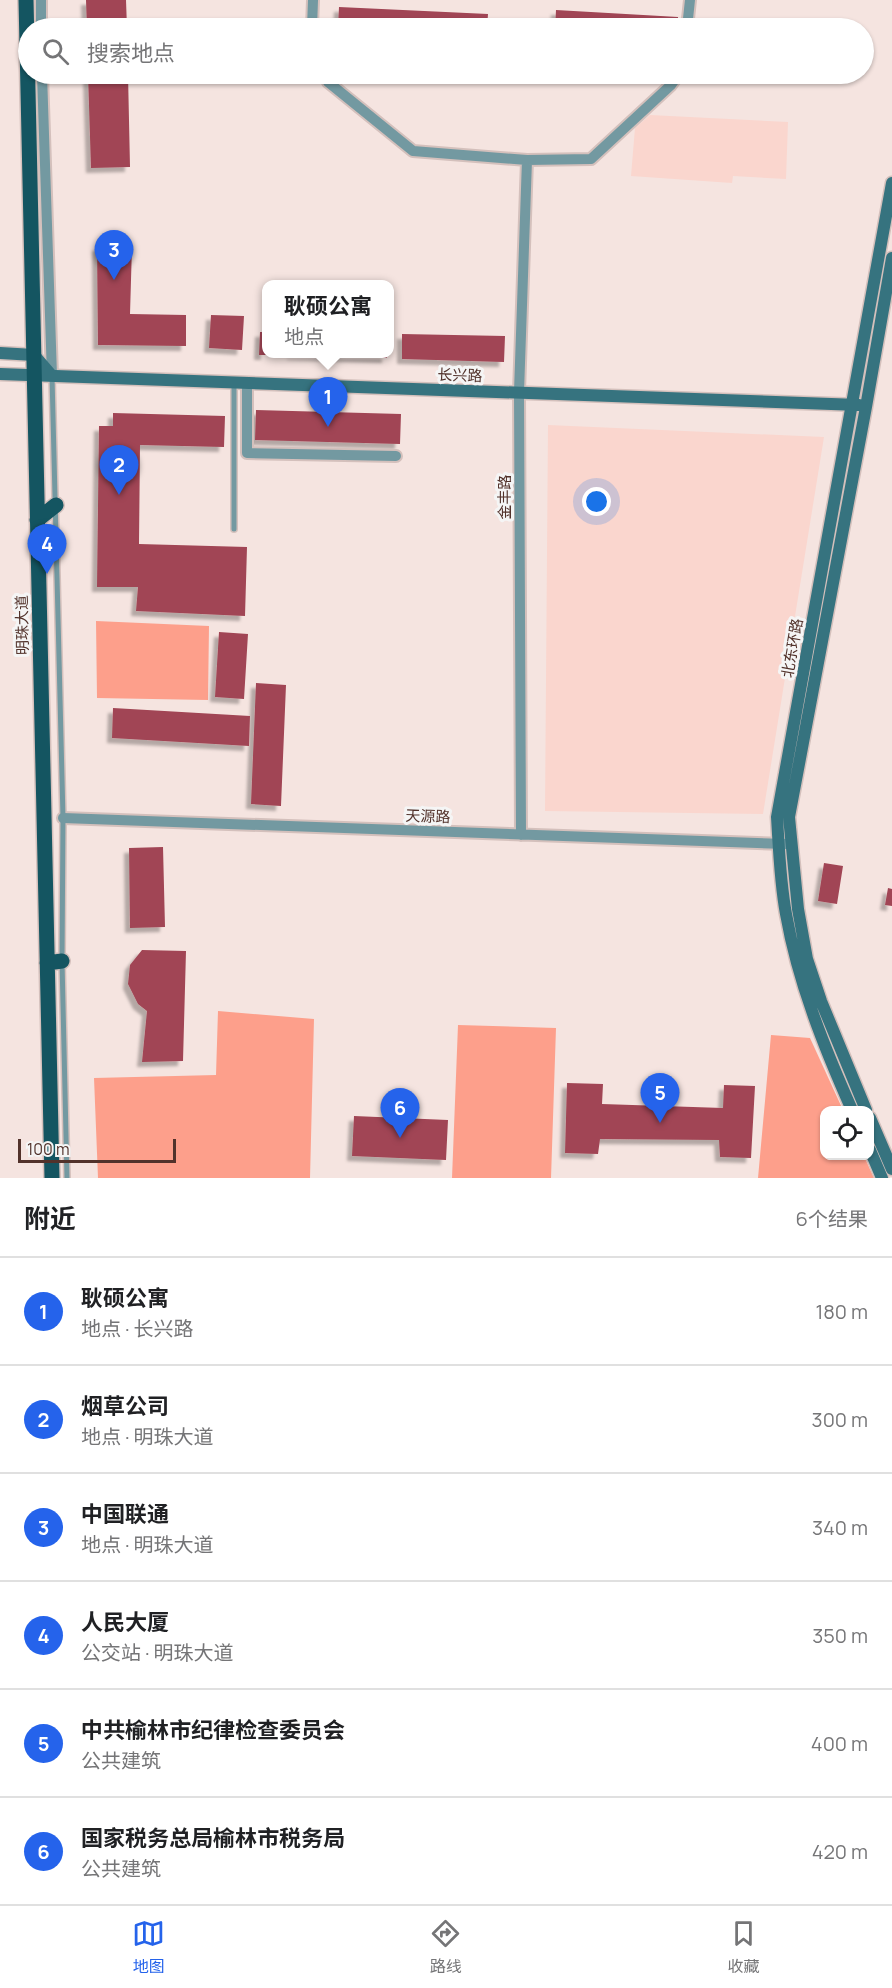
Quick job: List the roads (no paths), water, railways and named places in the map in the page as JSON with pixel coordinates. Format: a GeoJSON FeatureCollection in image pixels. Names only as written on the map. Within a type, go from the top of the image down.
{"type":"FeatureCollection","features":[{"type":"Feature","properties":{"kind":"main road","name":"明珠大道"},"geometry":{"type":"LineString","coordinates":[[26,0],[27,18]]}},
{"type":"Feature","properties":{"kind":"main road","name":"明珠大道"},"geometry":{"type":"LineString","coordinates":[[28,84],[37,520],[55,962],[52,1178]]}},
{"type":"Feature","properties":{"kind":"main road","name":"北东环路"},"geometry":{"type":"LineString","coordinates":[[864,1106],[821,1001],[807,959],[785,844],[777,817],[892,183]]}},
{"type":"Feature","properties":{"kind":"main road","name":"北东环路"},"geometry":{"type":"LineString","coordinates":[[850,1106],[812,1012],[798,965],[786,914],[785,844],[892,258]]}},
{"type":"Feature","properties":{"kind":"main road"},"geometry":{"type":"LineString","coordinates":[[0,353],[34,355],[52,376]]}},
{"type":"Feature","properties":{"kind":"main road","name":"长兴路"},"geometry":{"type":"LineString","coordinates":[[0,374],[853,404],[866,407]]}},
{"type":"Feature","properties":{"kind":"main road"},"geometry":{"type":"LineString","coordinates":[[37,520],[56,505]]}},
{"type":"Feature","properties":{"kind":"main road"},"geometry":{"type":"LineString","coordinates":[[874,1127],[892,1169]]}},
{"type":"Feature","properties":{"kind":"main road"},"geometry":{"type":"LineString","coordinates":[[874,1159],[882,1178]]}},
{"type":"Feature","properties":{"kind":"street"},"geometry":{"type":"LineString","coordinates":[[41,0],[41,18]]}},
{"type":"Feature","properties":{"kind":"street"},"geometry":{"type":"LineString","coordinates":[[312,18],[313,0]]}},
{"type":"Feature","properties":{"kind":"street"},"geometry":{"type":"LineString","coordinates":[[688,18],[690,0]]}},
{"type":"Feature","properties":{"kind":"street"},"geometry":{"type":"LineString","coordinates":[[42,84],[52,376]]}},
{"type":"Feature","properties":{"kind":"street"},"geometry":{"type":"LineString","coordinates":[[330,84],[413,151],[527,160],[591,159],[672,84]]}},
{"type":"Feature","properties":{"kind":"street","name":"金丰路"},"geometry":{"type":"LineString","coordinates":[[521,834],[519,392],[527,160]]}},
{"type":"Feature","properties":{"kind":"street"},"geometry":{"type":"LineString","coordinates":[[241,383],[251,447],[247,453],[396,456]]}},
{"type":"Feature","properties":{"kind":"street","name":"天源路"},"geometry":{"type":"LineString","coordinates":[[63,818],[785,844]]}},
{"type":"Feature","properties":{"kind":"lane"},"geometry":{"type":"LineString","coordinates":[[52,376],[63,818],[55,962],[68,1178]]}},
{"type":"Feature","properties":{"kind":"lane"},"geometry":{"type":"LineString","coordinates":[[234,529],[241,383]]}},
{"type":"Feature","properties":{"kind":"place","name":"中国联通"},"geometry":{"type":"Point","coordinates":[114,280]}},
{"type":"Feature","properties":{"kind":"place","name":"耿硕公寓"},"geometry":{"type":"Point","coordinates":[328,427]}},
{"type":"Feature","properties":{"kind":"place","name":"烟草公司"},"geometry":{"type":"Point","coordinates":[119,495]}},
{"type":"Feature","properties":{"kind":"place","name":"人民大厦"},"geometry":{"type":"Point","coordinates":[47,574]}},
{"type":"Feature","properties":{"kind":"place","name":"中共榆林市纪律检查委员会"},"geometry":{"type":"Point","coordinates":[660,1123]}},
{"type":"Feature","properties":{"kind":"place","name":"国家税务总局榆林市税务局"},"geometry":{"type":"Point","coordinates":[400,1138]}}]}
